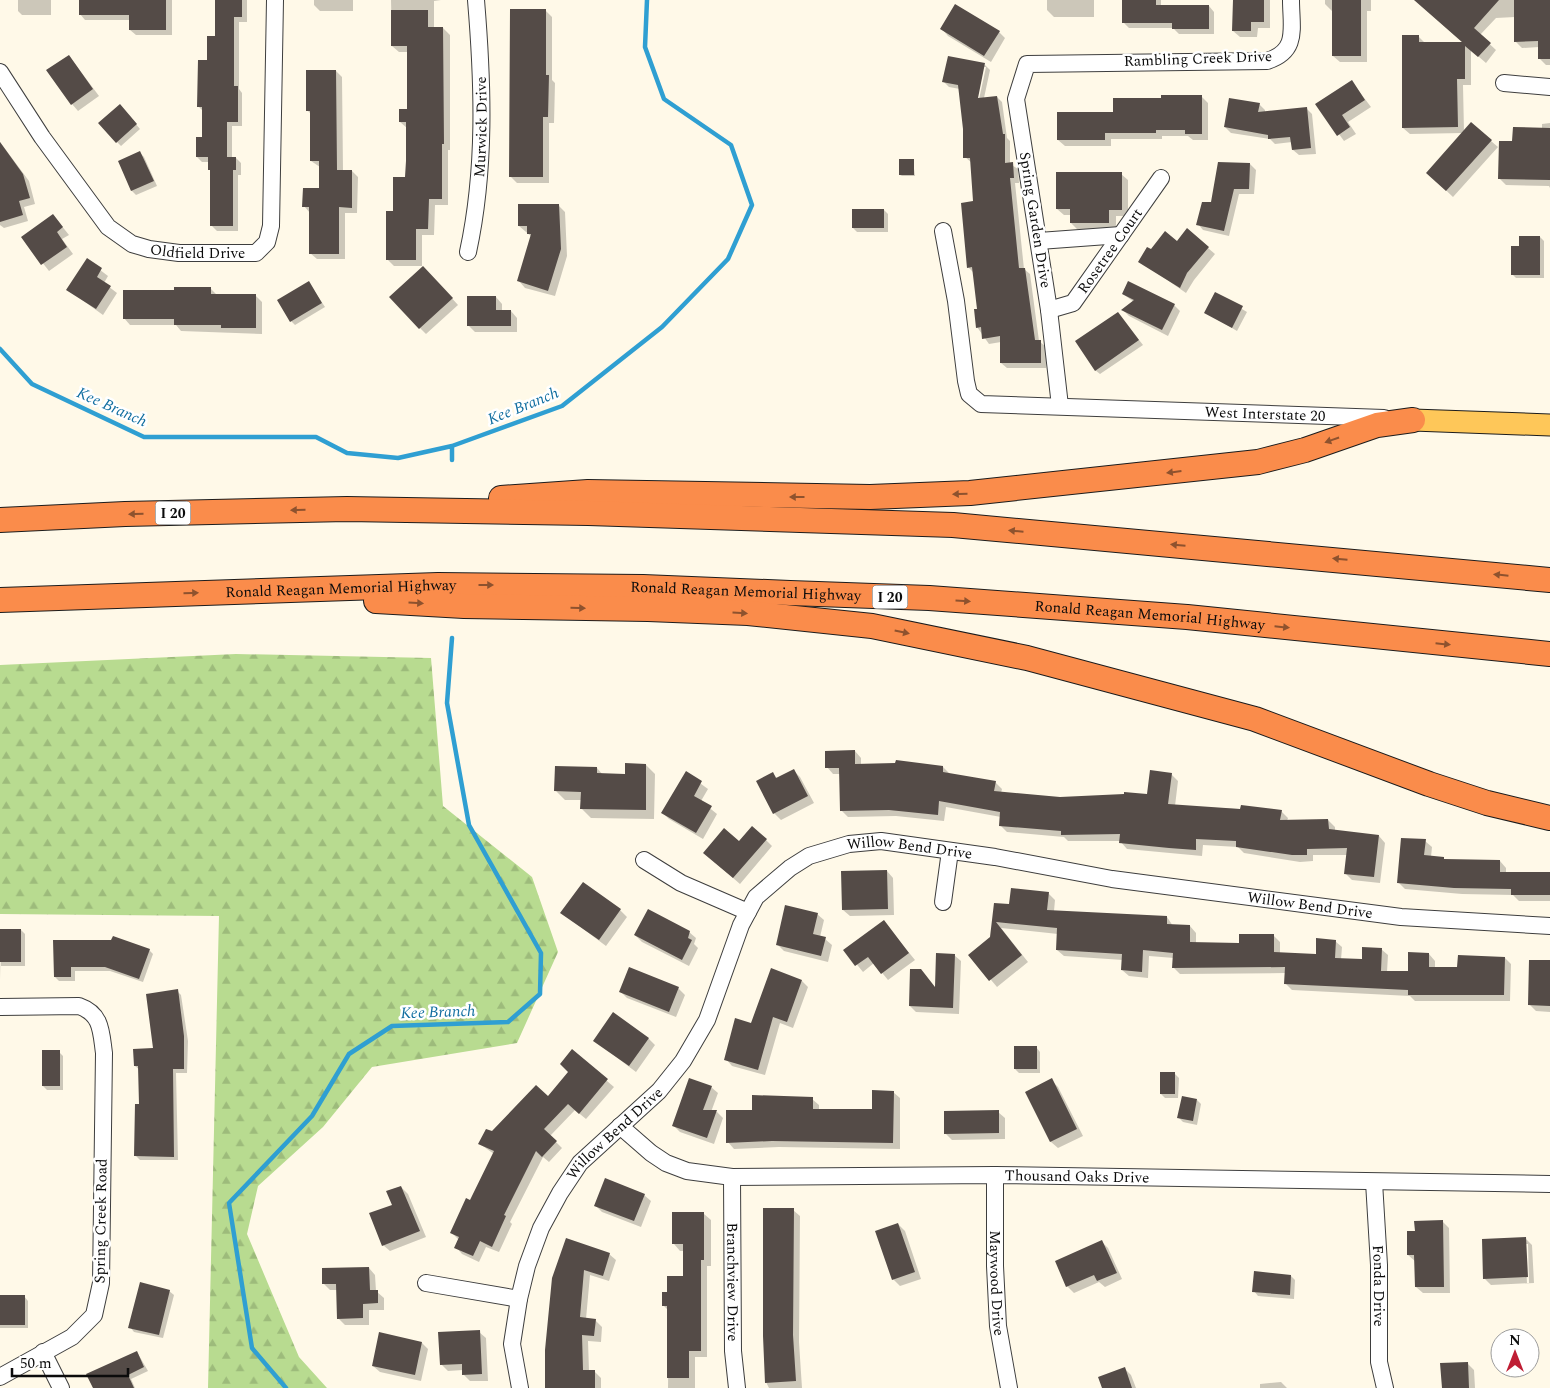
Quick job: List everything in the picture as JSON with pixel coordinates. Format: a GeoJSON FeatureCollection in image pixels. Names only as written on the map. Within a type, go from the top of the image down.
{"type":"FeatureCollection","features":[{"type":"Feature","properties":{"kind":"highway"},"geometry":{"type":"LineString","coordinates":[[347,509],[588,492],[812,497],[970,493],[1258,462],[1304,450],[1376,425],[1413,420]]}},
{"type":"Feature","properties":{"kind":"highway","name":"I 20"},"geometry":{"type":"LineString","coordinates":[[0,520],[125,514],[347,509],[588,513],[953,525],[1550,580]]}},
{"type":"Feature","properties":{"kind":"highway","name":"Ronald Reagan Memorial Highway"},"geometry":{"type":"LineString","coordinates":[[0,600],[438,585],[535,586],[929,598],[1187,618],[1550,654]]}},
{"type":"Feature","properties":{"kind":"highway"},"geometry":{"type":"LineString","coordinates":[[227,592],[464,606],[638,608],[748,613],[872,626],[1027,658],[1255,719],[1429,784],[1487,803],[1550,818]]}},
{"type":"Feature","properties":{"kind":"highway"},"geometry":{"type":"LineString","coordinates":[[0,616],[154,594]]}},
{"type":"Feature","properties":{"kind":"main road","name":"West Interstate 20"},"geometry":{"type":"LineString","coordinates":[[1413,420],[1550,425]]}},
{"type":"Feature","properties":{"kind":"street","name":"Oldfield Drive"},"geometry":{"type":"LineString","coordinates":[[0,72],[42,137],[108,227],[132,244],[149,249],[179,253],[256,253],[267,242],[271,226],[276,0]]}},
{"type":"Feature","properties":{"kind":"street","name":"Murwick Drive"},"geometry":{"type":"LineString","coordinates":[[468,252],[475,222],[480,170],[481,62],[476,0]]}},
{"type":"Feature","properties":{"kind":"street","name":"Rambling Creek Drive"},"geometry":{"type":"LineString","coordinates":[[1055,62],[1267,61],[1281,56],[1289,47],[1291,0]]}},
{"type":"Feature","properties":{"kind":"street","name":"Spring Garden Drive"},"geometry":{"type":"LineString","coordinates":[[1055,62],[1027,64],[1016,99],[1049,310],[1060,406]]}},
{"type":"Feature","properties":{"kind":"street"},"geometry":{"type":"LineString","coordinates":[[1504,83],[1550,88]]}},
{"type":"Feature","properties":{"kind":"street","name":"Rosetree Court"},"geometry":{"type":"LineString","coordinates":[[1049,310],[1073,303],[1161,178]]}},
{"type":"Feature","properties":{"kind":"street","name":"West Interstate 20"},"geometry":{"type":"LineString","coordinates":[[943,231],[956,301],[966,381],[969,394],[981,404],[1413,420]]}},
{"type":"Feature","properties":{"kind":"street"},"geometry":{"type":"LineString","coordinates":[[1038,241],[1121,235]]}},
{"type":"Feature","properties":{"kind":"street","name":"Willow Bend Drive"},"geometry":{"type":"LineString","coordinates":[[520,1388],[512,1344],[519,1299],[527,1266],[541,1228],[560,1193],[580,1163],[658,1091],[683,1061],[707,1020],[741,924],[756,897],[790,868],[810,856],[850,844],[882,841],[950,850],[1112,879],[1401,917],[1550,926]]}},
{"type":"Feature","properties":{"kind":"street"},"geometry":{"type":"LineString","coordinates":[[943,902],[950,850]]}},
{"type":"Feature","properties":{"kind":"street"},"geometry":{"type":"LineString","coordinates":[[644,860],[681,883],[748,912]]}},
{"type":"Feature","properties":{"kind":"street","name":"Spring Creek Road"},"geometry":{"type":"LineString","coordinates":[[0,1006],[79,1006],[90,1010],[100,1026],[104,1053],[101,1283],[94,1315],[72,1337],[0,1377]]}},
{"type":"Feature","properties":{"kind":"street","name":"Thousand Oaks Drive"},"geometry":{"type":"LineString","coordinates":[[620,1126],[651,1154],[666,1163],[687,1171],[732,1177],[995,1176],[1550,1184]]}},
{"type":"Feature","properties":{"kind":"street","name":"Maywood Drive"},"geometry":{"type":"LineString","coordinates":[[995,1176],[995,1266],[998,1326],[1009,1388]]}},
{"type":"Feature","properties":{"kind":"street","name":"Branchview Drive"},"geometry":{"type":"LineString","coordinates":[[732,1177],[733,1351],[737,1388]]}},
{"type":"Feature","properties":{"kind":"street","name":"Fonda Drive"},"geometry":{"type":"LineString","coordinates":[[1374,1182],[1379,1265],[1379,1362],[1385,1388]]}},
{"type":"Feature","properties":{"kind":"street"},"geometry":{"type":"LineString","coordinates":[[426,1283],[519,1299]]}},
{"type":"Feature","properties":{"kind":"street"},"geometry":{"type":"LineString","coordinates":[[43,1352],[61,1388]]}},
{"type":"Feature","properties":{"kind":"green space"},"geometry":{"type":"Polygon","coordinates":[[[236,654],[431,658],[443,806],[532,877],[558,952],[517,1043],[372,1067],[323,1127],[258,1186],[247,1234],[299,1357],[327,1388],[208,1388],[219,916],[0,914],[0,665],[236,654]]]}},
{"type":"Feature","properties":{"kind":"building"},"geometry":{"type":"Polygon","coordinates":[[[79,0],[166,0],[166,30],[129,30],[129,15],[79,15],[79,0]]]}},
{"type":"Feature","properties":{"kind":"building"},"geometry":{"type":"Polygon","coordinates":[[[215,0],[242,0],[242,17],[234,17],[234,86],[238,86],[238,122],[227,122],[227,157],[236,157],[236,170],[233,170],[233,226],[210,226],[210,170],[208,170],[208,157],[196,157],[196,137],[202,137],[202,107],[197,107],[198,60],[207,60],[207,36],[215,36],[215,0]]]}},
{"type":"Feature","properties":{"kind":"building"},"geometry":{"type":"Polygon","coordinates":[[[1122,0],[1156,0],[1156,5],[1209,5],[1209,29],[1172,29],[1172,23],[1122,23],[1122,0]]]}},
{"type":"Feature","properties":{"kind":"building"},"geometry":{"type":"Polygon","coordinates":[[[1233,0],[1264,0],[1264,22],[1251,22],[1251,31],[1232,31],[1233,0]]]}},
{"type":"Feature","properties":{"kind":"building"},"geometry":{"type":"Polygon","coordinates":[[[1332,0],[1361,0],[1361,56],[1332,56],[1332,0]]]}},
{"type":"Feature","properties":{"kind":"building"},"geometry":{"type":"Polygon","coordinates":[[[1414,0],[1499,0],[1474,28],[1491,43],[1478,57],[1465,46],[1465,79],[1457,79],[1458,127],[1402,128],[1402,35],[1419,35],[1419,42],[1462,42],[1414,0]]]}},
{"type":"Feature","properties":{"kind":"building"},"geometry":{"type":"Polygon","coordinates":[[[1514,0],[1550,0],[1550,59],[1538,59],[1538,41],[1514,42],[1514,0]]]}},
{"type":"Feature","properties":{"kind":"building"},"geometry":{"type":"Polygon","coordinates":[[[955,4],[1000,31],[984,56],[940,29],[955,4]]]}},
{"type":"Feature","properties":{"kind":"building"},"geometry":{"type":"Polygon","coordinates":[[[510,9],[546,9],[546,75],[549,75],[548,117],[543,117],[543,177],[509,177],[510,9]]]}},
{"type":"Feature","properties":{"kind":"building"},"geometry":{"type":"Polygon","coordinates":[[[391,10],[428,10],[428,27],[443,27],[444,144],[442,144],[442,199],[429,199],[428,229],[416,229],[416,260],[386,260],[386,211],[393,211],[393,177],[405,177],[406,161],[406,122],[399,122],[399,109],[407,109],[407,46],[391,46],[391,10]]]}},
{"type":"Feature","properties":{"kind":"building"},"geometry":{"type":"Polygon","coordinates":[[[69,55],[93,89],[71,105],[46,70],[69,55]]]}},
{"type":"Feature","properties":{"kind":"building"},"geometry":{"type":"Polygon","coordinates":[[[948,56],[985,63],[978,98],[997,96],[1003,134],[1005,134],[1005,163],[1013,162],[1014,178],[1010,178],[1019,268],[1025,268],[1035,340],[1041,340],[1041,363],[1000,363],[1000,336],[982,339],[981,327],[976,328],[974,309],[977,309],[972,267],[967,268],[961,203],[973,201],[970,158],[963,158],[963,129],[958,85],[942,82],[948,56]]]}},
{"type":"Feature","properties":{"kind":"building"},"geometry":{"type":"Polygon","coordinates":[[[306,70],[336,70],[337,170],[352,170],[352,208],[339,207],[339,254],[309,254],[309,207],[302,207],[303,188],[319,188],[319,161],[310,161],[310,111],[306,111],[306,70]]]}},
{"type":"Feature","properties":{"kind":"building"},"geometry":{"type":"Polygon","coordinates":[[[1352,80],[1365,100],[1342,115],[1350,127],[1337,136],[1315,104],[1352,80]]]}},
{"type":"Feature","properties":{"kind":"building"},"geometry":{"type":"Polygon","coordinates":[[[1161,95],[1202,95],[1202,134],[1185,134],[1185,130],[1156,130],[1156,133],[1105,133],[1105,140],[1057,140],[1057,112],[1113,112],[1113,98],[1161,98],[1161,95]]]}},
{"type":"Feature","properties":{"kind":"building"},"geometry":{"type":"Polygon","coordinates":[[[1229,98],[1260,103],[1258,112],[1307,107],[1311,148],[1292,150],[1290,137],[1268,139],[1268,135],[1224,127],[1229,98]]]}},
{"type":"Feature","properties":{"kind":"building"},"geometry":{"type":"Polygon","coordinates":[[[120,104],[137,124],[116,143],[98,123],[120,104]]]}},
{"type":"Feature","properties":{"kind":"building"},"geometry":{"type":"Polygon","coordinates":[[[1471,122],[1492,140],[1446,191],[1426,173],[1471,122]]]}},
{"type":"Feature","properties":{"kind":"building"},"geometry":{"type":"Polygon","coordinates":[[[1513,127],[1550,128],[1550,180],[1498,179],[1499,141],[1512,141],[1513,127]]]}},
{"type":"Feature","properties":{"kind":"building"},"geometry":{"type":"Polygon","coordinates":[[[0,142],[23,174],[30,198],[19,201],[23,215],[0,222],[0,142]]]}},
{"type":"Feature","properties":{"kind":"building"},"geometry":{"type":"Polygon","coordinates":[[[140,151],[154,181],[131,191],[118,161],[140,151]]]}},
{"type":"Feature","properties":{"kind":"building"},"geometry":{"type":"Polygon","coordinates":[[[899,159],[914,159],[914,175],[899,175],[899,159]]]}},
{"type":"Feature","properties":{"kind":"building"},"geometry":{"type":"Polygon","coordinates":[[[1218,162],[1250,163],[1249,189],[1234,189],[1224,231],[1196,225],[1202,202],[1211,202],[1218,162]]]}},
{"type":"Feature","properties":{"kind":"building"},"geometry":{"type":"Polygon","coordinates":[[[1056,172],[1122,172],[1122,210],[1109,210],[1109,223],[1070,223],[1070,209],[1056,209],[1056,172]]]}},
{"type":"Feature","properties":{"kind":"building"},"geometry":{"type":"Polygon","coordinates":[[[518,204],[559,204],[561,249],[548,291],[517,281],[531,234],[527,234],[527,226],[518,226],[518,204]]]}},
{"type":"Feature","properties":{"kind":"building"},"geometry":{"type":"Polygon","coordinates":[[[852,209],[884,209],[884,228],[852,228],[852,209]]]}},
{"type":"Feature","properties":{"kind":"building"},"geometry":{"type":"Polygon","coordinates":[[[53,214],[63,227],[57,232],[67,247],[41,265],[21,237],[53,214]]]}},
{"type":"Feature","properties":{"kind":"building"},"geometry":{"type":"Polygon","coordinates":[[[1187,228],[1209,247],[1187,273],[1180,288],[1138,262],[1147,247],[1151,249],[1165,231],[1177,241],[1187,228]]]}},
{"type":"Feature","properties":{"kind":"building"},"geometry":{"type":"Polygon","coordinates":[[[1519,236],[1540,236],[1540,275],[1511,275],[1511,246],[1519,246],[1519,236]]]}},
{"type":"Feature","properties":{"kind":"building"},"geometry":{"type":"Polygon","coordinates":[[[87,258],[102,268],[97,277],[111,286],[96,309],[66,290],[87,258]]]}},
{"type":"Feature","properties":{"kind":"building"},"geometry":{"type":"Polygon","coordinates":[[[423,266],[453,298],[419,329],[389,297],[423,266]]]}},
{"type":"Feature","properties":{"kind":"building"},"geometry":{"type":"Polygon","coordinates":[[[309,281],[322,303],[290,322],[277,300],[309,281]]]}},
{"type":"Feature","properties":{"kind":"building"},"geometry":{"type":"Polygon","coordinates":[[[1128,281],[1175,304],[1162,330],[1121,310],[1134,300],[1122,294],[1128,281]]]}},
{"type":"Feature","properties":{"kind":"building"},"geometry":{"type":"Polygon","coordinates":[[[174,287],[211,287],[211,294],[256,294],[256,328],[221,328],[221,325],[174,325],[174,319],[123,319],[123,290],[174,290],[174,287]]]}},
{"type":"Feature","properties":{"kind":"building"},"geometry":{"type":"Polygon","coordinates":[[[1215,292],[1243,306],[1232,328],[1204,313],[1215,292]]]}},
{"type":"Feature","properties":{"kind":"building"},"geometry":{"type":"Polygon","coordinates":[[[467,296],[496,296],[496,310],[511,310],[511,326],[467,326],[467,296]]]}},
{"type":"Feature","properties":{"kind":"building"},"geometry":{"type":"Polygon","coordinates":[[[1118,312],[1139,340],[1095,371],[1075,341],[1118,312]]]}},
{"type":"Feature","properties":{"kind":"building"},"geometry":{"type":"Polygon","coordinates":[[[855,750],[855,764],[895,763],[896,760],[943,766],[943,772],[996,781],[994,791],[1060,797],[1124,794],[1124,792],[1147,794],[1150,770],[1172,773],[1168,804],[1240,809],[1241,805],[1282,810],[1280,820],[1328,819],[1329,829],[1379,835],[1374,877],[1344,874],[1347,848],[1307,849],[1307,855],[1292,855],[1236,847],[1236,841],[1196,839],[1196,850],[1119,843],[1120,834],[1061,835],[1061,831],[999,826],[1000,812],[939,801],[938,815],[889,810],[840,811],[839,768],[825,768],[825,751],[855,750]]]}},
{"type":"Feature","properties":{"kind":"building"},"geometry":{"type":"Polygon","coordinates":[[[625,763],[646,764],[646,810],[580,809],[581,792],[554,791],[555,766],[597,767],[597,773],[625,774],[625,763]]]}},
{"type":"Feature","properties":{"kind":"building"},"geometry":{"type":"Polygon","coordinates":[[[794,769],[808,796],[773,814],[756,781],[773,772],[776,778],[794,769]]]}},
{"type":"Feature","properties":{"kind":"building"},"geometry":{"type":"Polygon","coordinates":[[[686,771],[702,781],[694,796],[712,806],[696,833],[661,813],[686,771]]]}},
{"type":"Feature","properties":{"kind":"building"},"geometry":{"type":"Polygon","coordinates":[[[752,826],[767,839],[733,878],[703,853],[724,828],[739,841],[752,826]]]}},
{"type":"Feature","properties":{"kind":"building"},"geometry":{"type":"Polygon","coordinates":[[[1401,838],[1426,839],[1424,855],[1444,857],[1444,859],[1500,860],[1500,872],[1550,872],[1550,895],[1511,895],[1511,889],[1454,888],[1397,883],[1401,838]]]}},
{"type":"Feature","properties":{"kind":"building"},"geometry":{"type":"Polygon","coordinates":[[[887,870],[888,909],[842,910],[841,871],[887,870]]]}},
{"type":"Feature","properties":{"kind":"building"},"geometry":{"type":"Polygon","coordinates":[[[583,882],[621,909],[599,940],[560,913],[583,882]]]}},
{"type":"Feature","properties":{"kind":"building"},"geometry":{"type":"Polygon","coordinates":[[[1011,888],[1049,892],[1047,910],[1167,916],[1167,924],[1190,925],[1190,942],[1239,943],[1239,934],[1274,934],[1274,952],[1316,954],[1316,938],[1336,940],[1335,958],[1362,959],[1362,947],[1382,948],[1381,971],[1408,971],[1408,952],[1429,953],[1429,967],[1457,967],[1458,955],[1505,957],[1504,995],[1408,995],[1408,990],[1284,984],[1285,967],[1172,968],[1173,953],[1143,950],[1142,972],[1121,970],[1122,954],[1056,950],[1057,928],[996,922],[1022,955],[989,981],[968,955],[990,937],[994,903],[1009,904],[1011,888]]]}},
{"type":"Feature","properties":{"kind":"building"},"geometry":{"type":"Polygon","coordinates":[[[785,905],[818,913],[813,934],[826,937],[821,956],[776,945],[785,905]]]}},
{"type":"Feature","properties":{"kind":"building"},"geometry":{"type":"Polygon","coordinates":[[[648,909],[690,931],[688,938],[692,940],[682,960],[634,935],[648,909]]]}},
{"type":"Feature","properties":{"kind":"building"},"geometry":{"type":"Polygon","coordinates":[[[884,920],[909,953],[881,974],[868,957],[855,966],[843,950],[884,920]]]}},
{"type":"Feature","properties":{"kind":"building"},"geometry":{"type":"Polygon","coordinates":[[[0,929],[21,929],[21,962],[0,962],[0,929]]]}},
{"type":"Feature","properties":{"kind":"building"},"geometry":{"type":"Polygon","coordinates":[[[113,936],[150,949],[139,979],[105,967],[71,967],[71,977],[54,977],[53,940],[111,940],[113,936]]]}},
{"type":"Feature","properties":{"kind":"building"},"geometry":{"type":"Polygon","coordinates":[[[936,953],[955,954],[953,1008],[909,1006],[910,969],[921,969],[935,987],[936,953]]]}},
{"type":"Feature","properties":{"kind":"building"},"geometry":{"type":"Polygon","coordinates":[[[1529,960],[1550,960],[1550,1006],[1528,1005],[1529,960]]]}},
{"type":"Feature","properties":{"kind":"building"},"geometry":{"type":"Polygon","coordinates":[[[629,967],[679,987],[669,1012],[619,992],[629,967]]]}},
{"type":"Feature","properties":{"kind":"building"},"geometry":{"type":"Polygon","coordinates":[[[771,968],[802,980],[787,1022],[773,1017],[758,1070],[724,1060],[735,1018],[751,1023],[771,968]]]}},
{"type":"Feature","properties":{"kind":"building"},"geometry":{"type":"Polygon","coordinates":[[[178,989],[184,1036],[184,1069],[173,1069],[174,1157],[134,1156],[135,1104],[139,1104],[138,1066],[134,1066],[133,1049],[153,1048],[146,994],[178,989]]]}},
{"type":"Feature","properties":{"kind":"building"},"geometry":{"type":"Polygon","coordinates":[[[613,1012],[649,1038],[629,1066],[593,1041],[613,1012]]]}},
{"type":"Feature","properties":{"kind":"building"},"geometry":{"type":"Polygon","coordinates":[[[1014,1046],[1037,1046],[1037,1069],[1014,1069],[1014,1046]]]}},
{"type":"Feature","properties":{"kind":"building"},"geometry":{"type":"Polygon","coordinates":[[[572,1049],[608,1079],[579,1114],[568,1104],[544,1129],[557,1141],[542,1157],[536,1151],[504,1215],[506,1216],[492,1247],[480,1241],[473,1256],[454,1248],[459,1237],[450,1233],[466,1198],[470,1200],[494,1151],[478,1144],[486,1129],[492,1131],[536,1085],[548,1096],[568,1072],[560,1064],[572,1049]]]}},
{"type":"Feature","properties":{"kind":"building"},"geometry":{"type":"Polygon","coordinates":[[[42,1050],[60,1050],[60,1086],[42,1086],[42,1050]]]}},
{"type":"Feature","properties":{"kind":"building"},"geometry":{"type":"Polygon","coordinates":[[[1160,1072],[1175,1072],[1175,1094],[1160,1094],[1160,1072]]]}},
{"type":"Feature","properties":{"kind":"building"},"geometry":{"type":"Polygon","coordinates":[[[689,1078],[712,1086],[703,1110],[717,1110],[707,1138],[672,1126],[689,1078]]]}},
{"type":"Feature","properties":{"kind":"building"},"geometry":{"type":"Polygon","coordinates":[[[1052,1078],[1077,1129],[1050,1142],[1025,1092],[1052,1078]]]}},
{"type":"Feature","properties":{"kind":"building"},"geometry":{"type":"Polygon","coordinates":[[[872,1090],[894,1091],[893,1143],[772,1141],[726,1143],[726,1110],[752,1110],[752,1095],[813,1097],[813,1109],[872,1109],[872,1090]]]}},
{"type":"Feature","properties":{"kind":"building"},"geometry":{"type":"Polygon","coordinates":[[[1182,1096],[1197,1099],[1193,1121],[1177,1118],[1182,1096]]]}},
{"type":"Feature","properties":{"kind":"building"},"geometry":{"type":"Polygon","coordinates":[[[999,1110],[999,1133],[944,1134],[944,1111],[999,1110]]]}},
{"type":"Feature","properties":{"kind":"building"},"geometry":{"type":"Polygon","coordinates":[[[605,1178],[645,1194],[634,1221],[594,1206],[605,1178]]]}},
{"type":"Feature","properties":{"kind":"building"},"geometry":{"type":"Polygon","coordinates":[[[401,1186],[420,1231],[382,1246],[369,1213],[392,1205],[386,1191],[401,1186]]]}},
{"type":"Feature","properties":{"kind":"building"},"geometry":{"type":"Polygon","coordinates":[[[763,1208],[794,1208],[793,1335],[796,1381],[765,1383],[763,1208]]]}},
{"type":"Feature","properties":{"kind":"building"},"geometry":{"type":"Polygon","coordinates":[[[672,1212],[704,1212],[704,1260],[701,1260],[701,1351],[689,1351],[689,1378],[667,1378],[667,1306],[662,1306],[662,1292],[667,1292],[667,1276],[683,1276],[683,1244],[672,1244],[672,1212]]]}},
{"type":"Feature","properties":{"kind":"building"},"geometry":{"type":"Polygon","coordinates":[[[1443,1220],[1444,1287],[1415,1287],[1414,1255],[1407,1255],[1407,1231],[1415,1231],[1414,1221],[1443,1220]]]}},
{"type":"Feature","properties":{"kind":"building"},"geometry":{"type":"Polygon","coordinates":[[[898,1223],[915,1272],[892,1280],[875,1231],[898,1223]]]}},
{"type":"Feature","properties":{"kind":"building"},"geometry":{"type":"Polygon","coordinates":[[[1526,1237],[1528,1277],[1483,1279],[1482,1239],[1526,1237]]]}},
{"type":"Feature","properties":{"kind":"building"},"geometry":{"type":"Polygon","coordinates":[[[566,1238],[610,1253],[603,1276],[584,1270],[580,1317],[596,1319],[594,1336],[582,1335],[583,1370],[595,1370],[595,1388],[545,1388],[545,1350],[552,1278],[566,1238]]]}},
{"type":"Feature","properties":{"kind":"building"},"geometry":{"type":"Polygon","coordinates":[[[1102,1240],[1117,1273],[1097,1281],[1094,1275],[1066,1287],[1055,1261],[1102,1240]]]}},
{"type":"Feature","properties":{"kind":"building"},"geometry":{"type":"Polygon","coordinates":[[[369,1267],[370,1290],[378,1290],[378,1303],[363,1304],[363,1318],[337,1319],[336,1284],[322,1284],[322,1268],[369,1267]]]}},
{"type":"Feature","properties":{"kind":"building"},"geometry":{"type":"Polygon","coordinates":[[[1254,1271],[1291,1275],[1290,1295],[1252,1292],[1254,1271]]]}},
{"type":"Feature","properties":{"kind":"building"},"geometry":{"type":"Polygon","coordinates":[[[140,1282],[170,1290],[159,1335],[128,1328],[140,1282]]]}},
{"type":"Feature","properties":{"kind":"building"},"geometry":{"type":"Polygon","coordinates":[[[0,1295],[25,1295],[25,1325],[0,1325],[0,1295]]]}},
{"type":"Feature","properties":{"kind":"building"},"geometry":{"type":"Polygon","coordinates":[[[480,1330],[482,1374],[462,1375],[462,1364],[440,1365],[438,1332],[480,1330]]]}},
{"type":"Feature","properties":{"kind":"building"},"geometry":{"type":"Polygon","coordinates":[[[379,1332],[422,1342],[415,1375],[372,1366],[379,1332]]]}},
{"type":"Feature","properties":{"kind":"building"},"geometry":{"type":"Polygon","coordinates":[[[137,1351],[144,1367],[128,1375],[134,1388],[93,1388],[86,1374],[137,1351]]]}},
{"type":"Feature","properties":{"kind":"building"},"geometry":{"type":"Polygon","coordinates":[[[1468,1362],[1469,1388],[1442,1388],[1440,1363],[1468,1362]]]}},
{"type":"Feature","properties":{"kind":"building"},"geometry":{"type":"Polygon","coordinates":[[[1125,1367],[1132,1388],[1102,1388],[1098,1377],[1125,1367]]]}},
{"type":"Feature","properties":{"kind":"waterway","name":"Kee Branch"},"geometry":{"type":"LineString","coordinates":[[0,349],[32,384],[144,437],[316,437],[347,453],[398,458],[452,446],[562,406],[662,327],[728,259],[752,205],[731,145],[664,99],[645,47],[647,0]]}},
{"type":"Feature","properties":{"kind":"waterway"},"geometry":{"type":"LineString","coordinates":[[452,446],[452,460]]}},
{"type":"Feature","properties":{"kind":"waterway","name":"Kee Branch"},"geometry":{"type":"LineString","coordinates":[[286,1388],[252,1348],[229,1203],[312,1116],[349,1054],[392,1026],[508,1022],[540,994],[541,953],[469,825],[447,703],[452,638]]}}]}
